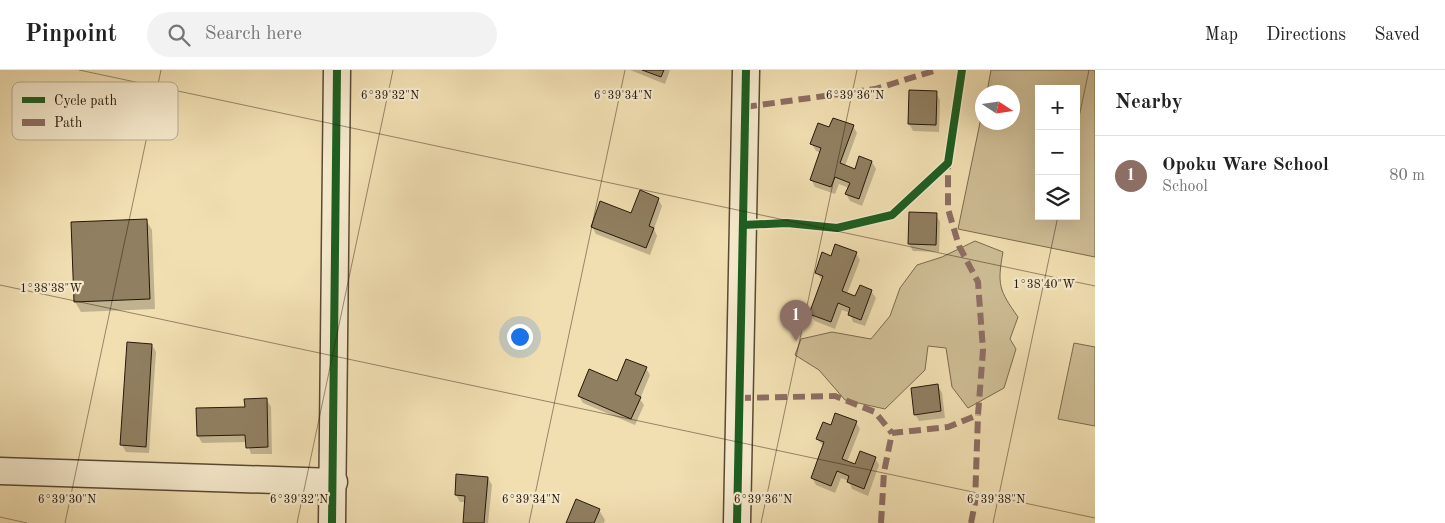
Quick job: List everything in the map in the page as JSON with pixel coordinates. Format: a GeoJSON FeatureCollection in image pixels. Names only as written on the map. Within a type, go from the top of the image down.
{"type":"FeatureCollection","features":[{"type":"Feature","properties":{"kind":"street"},"geometry":{"type":"LineString","coordinates":[[332,523],[334,482],[337,70]]}},
{"type":"Feature","properties":{"kind":"street"},"geometry":{"type":"LineString","coordinates":[[738,523],[746,70]]}},
{"type":"Feature","properties":{"kind":"street"},"geometry":{"type":"LineString","coordinates":[[0,470],[334,482]]}},
{"type":"Feature","properties":{"kind":"shaded area"},"geometry":{"type":"Polygon","coordinates":[[[991,70],[1095,70],[1095,257],[958,229],[978,130],[1020,130],[1020,85],[988,85],[991,70]]]}},
{"type":"Feature","properties":{"kind":"shaded area"},"geometry":{"type":"Polygon","coordinates":[[[975,241],[1003,252],[1000,272],[1001,287],[1018,317],[1010,339],[1016,349],[1004,388],[968,408],[952,387],[946,348],[928,346],[925,370],[885,409],[845,400],[819,370],[795,355],[801,339],[832,332],[871,339],[890,316],[900,288],[917,265],[942,257],[975,241]]]}},
{"type":"Feature","properties":{"kind":"shaded area"},"geometry":{"type":"Polygon","coordinates":[[[1074,343],[1095,347],[1095,426],[1058,419],[1074,343]]]}},
{"type":"Feature","properties":{"kind":"building"},"geometry":{"type":"Polygon","coordinates":[[[642,70],[664,70],[661,77],[642,70]]]}},
{"type":"Feature","properties":{"kind":"building"},"geometry":{"type":"Polygon","coordinates":[[[909,90],[937,91],[936,125],[908,124],[909,90]]]}},
{"type":"Feature","properties":{"kind":"building"},"geometry":{"type":"Polygon","coordinates":[[[833,118],[854,125],[840,163],[855,169],[859,156],[872,161],[859,199],[845,194],[850,183],[835,177],[831,187],[810,180],[821,148],[810,144],[818,123],[829,127],[833,118]]]}},
{"type":"Feature","properties":{"kind":"building"},"geometry":{"type":"Polygon","coordinates":[[[640,190],[659,198],[649,226],[654,228],[646,248],[591,227],[600,201],[631,213],[640,190]]]}},
{"type":"Feature","properties":{"kind":"building"},"geometry":{"type":"Polygon","coordinates":[[[909,212],[937,213],[936,245],[908,244],[909,212]]]}},
{"type":"Feature","properties":{"kind":"building"},"geometry":{"type":"Polygon","coordinates":[[[147,219],[150,299],[74,302],[71,222],[147,219]]]}},
{"type":"Feature","properties":{"kind":"building"},"geometry":{"type":"Polygon","coordinates":[[[835,244],[857,252],[842,291],[855,296],[860,285],[872,290],[861,320],[848,315],[850,308],[838,303],[831,322],[809,314],[823,276],[815,273],[822,252],[831,256],[835,244]]]}},
{"type":"Feature","properties":{"kind":"building"},"geometry":{"type":"Polygon","coordinates":[[[127,342],[152,344],[146,447],[120,445],[127,342]]]}},
{"type":"Feature","properties":{"kind":"building"},"geometry":{"type":"Polygon","coordinates":[[[626,359],[647,367],[635,394],[641,397],[631,419],[578,396],[589,369],[617,381],[626,359]]]}},
{"type":"Feature","properties":{"kind":"building"},"geometry":{"type":"Polygon","coordinates":[[[938,384],[941,411],[914,415],[911,388],[938,384]]]}},
{"type":"Feature","properties":{"kind":"building"},"geometry":{"type":"Polygon","coordinates":[[[267,398],[268,447],[246,448],[245,435],[197,436],[196,408],[245,407],[244,399],[267,398]]]}},
{"type":"Feature","properties":{"kind":"building"},"geometry":{"type":"Polygon","coordinates":[[[835,413],[857,421],[842,459],[855,464],[860,451],[876,457],[864,489],[847,482],[849,476],[837,471],[831,486],[811,478],[824,442],[816,439],[823,422],[831,425],[835,413]]]}},
{"type":"Feature","properties":{"kind":"building"},"geometry":{"type":"Polygon","coordinates":[[[456,474],[488,477],[484,523],[463,523],[465,496],[455,495],[456,474]]]}},
{"type":"Feature","properties":{"kind":"building"},"geometry":{"type":"Polygon","coordinates":[[[576,499],[600,509],[594,523],[566,523],[576,499]]]}},
{"type":"Feature","properties":{"kind":"marked path"},"geometry":{"type":"LineString","coordinates":[[745,107],[875,89],[937,70]]}},
{"type":"Feature","properties":{"kind":"marked path"},"geometry":{"type":"LineString","coordinates":[[881,523],[884,472],[892,433],[948,427],[978,415],[983,350],[978,282],[959,246],[948,209],[948,163]]}},
{"type":"Feature","properties":{"kind":"marked path"},"geometry":{"type":"LineString","coordinates":[[739,398],[835,396],[875,412],[892,433]]}},
{"type":"Feature","properties":{"kind":"marked path"},"geometry":{"type":"LineString","coordinates":[[971,523],[975,503],[978,415]]}},
{"type":"Feature","properties":{"kind":"cycle path"},"geometry":{"type":"LineString","coordinates":[[332,523],[337,70]]}},
{"type":"Feature","properties":{"kind":"cycle path"},"geometry":{"type":"LineString","coordinates":[[737,523],[746,70]]}},
{"type":"Feature","properties":{"kind":"cycle path"},"geometry":{"type":"LineString","coordinates":[[743,225],[787,223],[837,228],[892,215],[948,163],[962,70]]}},
{"type":"Feature","properties":{"kind":"place","name":"Opoku Ware School"},"geometry":{"type":"Point","coordinates":[796,341]}}]}
